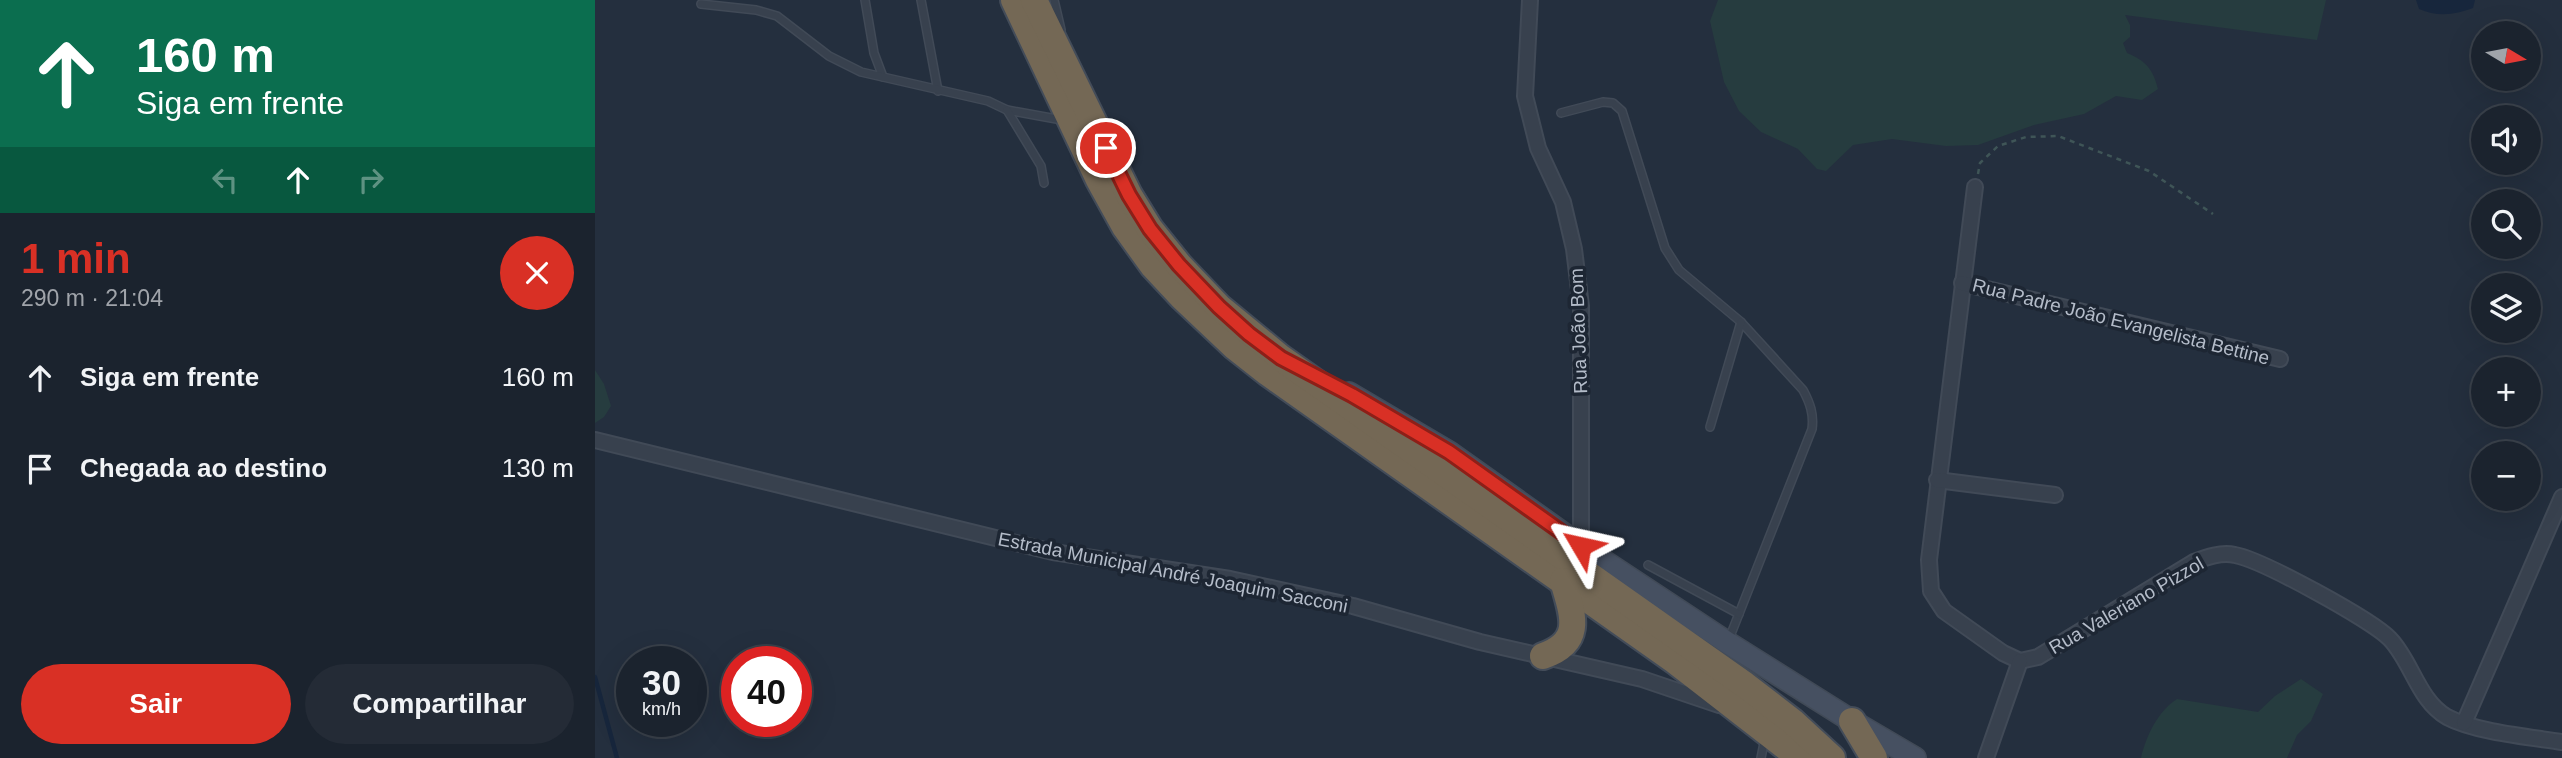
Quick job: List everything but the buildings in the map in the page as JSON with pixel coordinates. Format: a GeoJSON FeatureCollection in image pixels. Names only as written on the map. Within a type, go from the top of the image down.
{"type":"FeatureCollection","features":[{"type":"Feature","properties":{"kind":"highway"},"geometry":{"type":"LineString","coordinates":[[1014,0],[1070,121],[1125,227],[1153,266],[1207,322],[1268,373],[1563,581],[1757,723],[1800,758]]}},
{"type":"Feature","properties":{"kind":"highway"},"geometry":{"type":"LineString","coordinates":[[1034,0],[1129,195],[1150,229],[1179,265],[1219,307],[1281,358],[1745,685],[1793,722],[1832,758]]}},
{"type":"Feature","properties":{"kind":"highway"},"geometry":{"type":"LineString","coordinates":[[1543,656],[1565,644],[1571,635],[1573,621],[1563,581]]}},
{"type":"Feature","properties":{"kind":"highway"},"geometry":{"type":"LineString","coordinates":[[1852,722],[1874,758]]}},
{"type":"Feature","properties":{"kind":"street","name":"Rua João Bom"},"geometry":{"type":"LineString","coordinates":[[1530,0],[1525,96],[1538,148],[1563,201],[1574,249],[1581,306],[1581,546]]}},
{"type":"Feature","properties":{"kind":"street"},"geometry":{"type":"LineString","coordinates":[[1975,187],[1929,560],[1931,591],[1944,611],[1988,644],[2020,661],[1986,758]]}},
{"type":"Feature","properties":{"kind":"street","name":"Rua Padre João Evangelista Bettine"},"geometry":{"type":"LineString","coordinates":[[1962,283],[2280,359]]}},
{"type":"Feature","properties":{"kind":"street"},"geometry":{"type":"LineString","coordinates":[[1281,358],[1352,395],[1449,452],[1581,546],[1728,643],[1852,722],[1915,758]]}},
{"type":"Feature","properties":{"kind":"street","name":"Estrada Municipal André Joaquim Sacconi"},"geometry":{"type":"LineString","coordinates":[[595,440],[1053,552],[1277,588],[1353,606],[1480,642],[1642,679],[1757,723]]}},
{"type":"Feature","properties":{"kind":"street"},"geometry":{"type":"LineString","coordinates":[[1937,480],[2055,495]]}},
{"type":"Feature","properties":{"kind":"street"},"geometry":{"type":"LineString","coordinates":[[2463,723],[2562,497]]}},
{"type":"Feature","properties":{"kind":"street","name":"Rua Valeriano Pizzol"},"geometry":{"type":"LineString","coordinates":[[2020,661],[2038,657],[2194,562],[2210,556],[2232,554],[2256,561],[2373,625],[2391,640],[2428,700],[2446,716],[2463,723],[2562,742]]}},
{"type":"Feature","properties":{"kind":"lane"},"geometry":{"type":"LineString","coordinates":[[866,0],[874,52],[883,77]]}},
{"type":"Feature","properties":{"kind":"lane"},"geometry":{"type":"LineString","coordinates":[[921,0],[938,90]]}},
{"type":"Feature","properties":{"kind":"lane"},"geometry":{"type":"LineString","coordinates":[[1054,0],[1071,77]]}},
{"type":"Feature","properties":{"kind":"lane"},"geometry":{"type":"LineString","coordinates":[[701,5],[756,10],[777,16],[844,65],[883,77],[988,101],[1007,110],[1070,121]]}},
{"type":"Feature","properties":{"kind":"lane"},"geometry":{"type":"LineString","coordinates":[[1561,113],[1602,102],[1612,103],[1622,111],[1665,248],[1679,270],[1741,322],[1803,390],[1810,403],[1812,429],[1728,643]]}},
{"type":"Feature","properties":{"kind":"lane"},"geometry":{"type":"LineString","coordinates":[[1007,110],[1041,166],[1044,183]]}},
{"type":"Feature","properties":{"kind":"lane"},"geometry":{"type":"LineString","coordinates":[[1710,427],[1741,322]]}},
{"type":"Feature","properties":{"kind":"lane"},"geometry":{"type":"LineString","coordinates":[[1648,565],[1739,614]]}},
{"type":"Feature","properties":{"kind":"lane"},"geometry":{"type":"LineString","coordinates":[[1757,723],[1761,758]]}},
{"type":"Feature","properties":{"kind":"path"},"geometry":{"type":"LineString","coordinates":[[1975,187],[1980,163],[1999,146],[2026,137],[2058,136],[2149,171],[2213,214]]}},
{"type":"Feature","properties":{"kind":"green space"},"geometry":{"type":"Polygon","coordinates":[[[1718,0],[2326,0],[2317,40],[2125,15],[2130,25],[2130,37],[2123,43],[2127,53],[2148,66],[2158,89],[2142,100],[2116,96],[2084,114],[2034,125],[1978,145],[1946,146],[1892,139],[1853,145],[1826,171],[1817,169],[1798,149],[1761,132],[1739,111],[1724,82],[1710,21],[1718,0]]]}},
{"type":"Feature","properties":{"kind":"green space"},"geometry":{"type":"Polygon","coordinates":[[[595,370],[604,384],[611,406],[604,417],[595,423],[595,370]]]}},
{"type":"Feature","properties":{"kind":"green space"},"geometry":{"type":"Polygon","coordinates":[[[2301,679],[2323,694],[2311,721],[2297,735],[2287,758],[2141,758],[2154,725],[2164,710],[2177,699],[2258,712],[2275,696],[2301,679]]]}},
{"type":"Feature","properties":{"kind":"water"},"geometry":{"type":"Polygon","coordinates":[[[2416,0],[2475,0],[2473,8],[2446,14],[2419,9],[2416,0]]]}},
{"type":"Feature","properties":{"kind":"waterway"},"geometry":{"type":"LineString","coordinates":[[595,677],[617,758]]}},
{"type":"Feature","properties":{"kind":"route"},"geometry":{"type":"LineString","coordinates":[[1106,148],[1129,195],[1150,229],[1179,265],[1249,334],[1281,358],[1352,395],[1449,452],[1581,546]]}}]}
